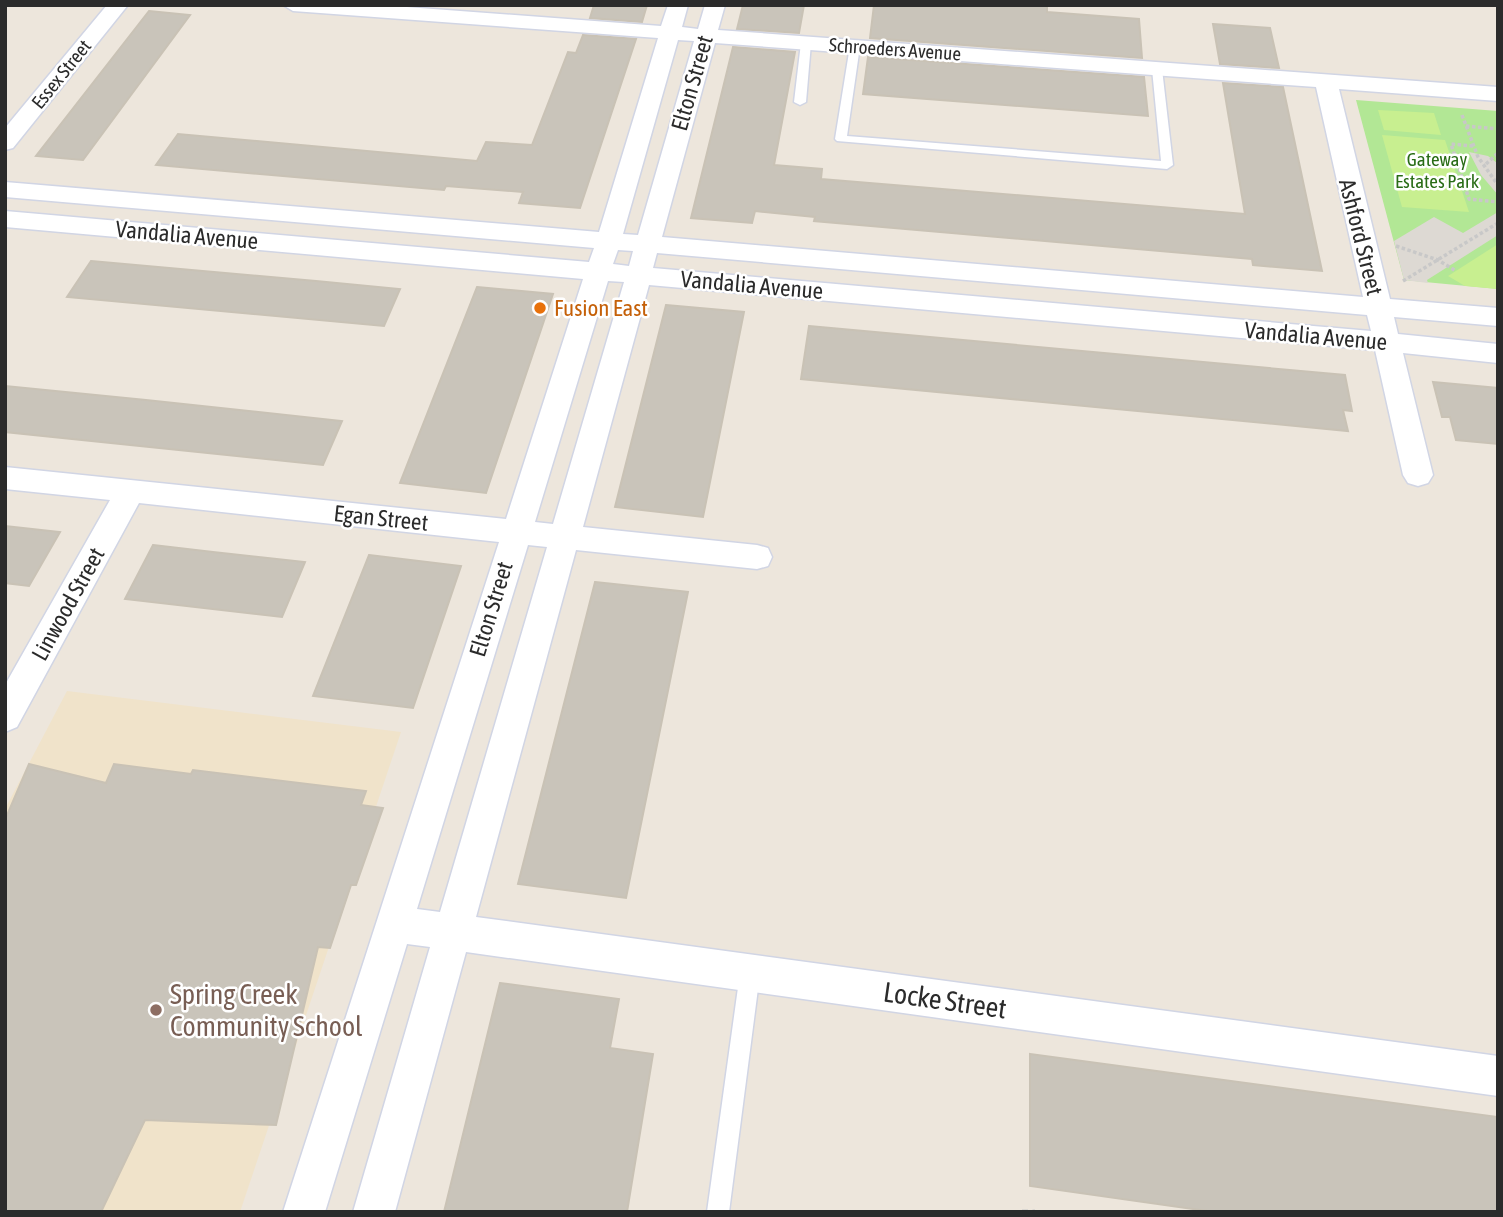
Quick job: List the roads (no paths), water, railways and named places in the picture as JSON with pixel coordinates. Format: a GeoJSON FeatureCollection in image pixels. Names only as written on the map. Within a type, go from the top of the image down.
{"type":"FeatureCollection","features":[{"type":"Feature","properties":{"kind":"street","name":"Essex Street"},"geometry":{"type":"LineString","coordinates":[[5,143],[118,5]]}},
{"type":"Feature","properties":{"kind":"street","name":"Schroeders Avenue"},"geometry":{"type":"LineString","coordinates":[[293,5],[1498,94]]}},
{"type":"Feature","properties":{"kind":"street","name":"Elton Street"},"geometry":{"type":"LineString","coordinates":[[304,1212],[678,5]]}},
{"type":"Feature","properties":{"kind":"street","name":"Elton Street"},"geometry":{"type":"LineString","coordinates":[[374,1212],[715,5]]}},
{"type":"Feature","properties":{"kind":"street","name":"Ashford Street"},"geometry":{"type":"LineString","coordinates":[[1326,81],[1418,475]]}},
{"type":"Feature","properties":{"kind":"street","name":"Vandalia Avenue"},"geometry":{"type":"LineString","coordinates":[[5,189],[1378,309],[1498,317]]}},
{"type":"Feature","properties":{"kind":"street","name":"Vandalia Avenue"},"geometry":{"type":"LineString","coordinates":[[5,219],[1498,354]]}},
{"type":"Feature","properties":{"kind":"street","name":"Egan Street"},"geometry":{"type":"LineString","coordinates":[[5,478],[757,556]]}},
{"type":"Feature","properties":{"kind":"street","name":"Linwood Street"},"geometry":{"type":"LineString","coordinates":[[5,717],[131,492]]}},
{"type":"Feature","properties":{"kind":"street","name":"Locke Street"},"geometry":{"type":"LineString","coordinates":[[393,924],[1498,1076]]}},
{"type":"Feature","properties":{"kind":"lane"},"geometry":{"type":"LineString","coordinates":[[800,102],[806,43]]}},
{"type":"Feature","properties":{"kind":"lane"},"geometry":{"type":"LineString","coordinates":[[855,47],[841,139],[1167,165],[1157,69]]}},
{"type":"Feature","properties":{"kind":"lane"},"geometry":{"type":"LineString","coordinates":[[718,1212],[750,974]]}},
{"type":"Feature","properties":{"kind":"place","name":"Fusion East"},"geometry":{"type":"Point","coordinates":[540,308]}},
{"type":"Feature","properties":{"kind":"place","name":"Spring Creek Community School"},"geometry":{"type":"Point","coordinates":[156,1010]}},
{"type":"Feature","properties":{"kind":"park label","name":"Gateway Estates Park"},"geometry":{"type":"Point","coordinates":[1437,170]}}]}
